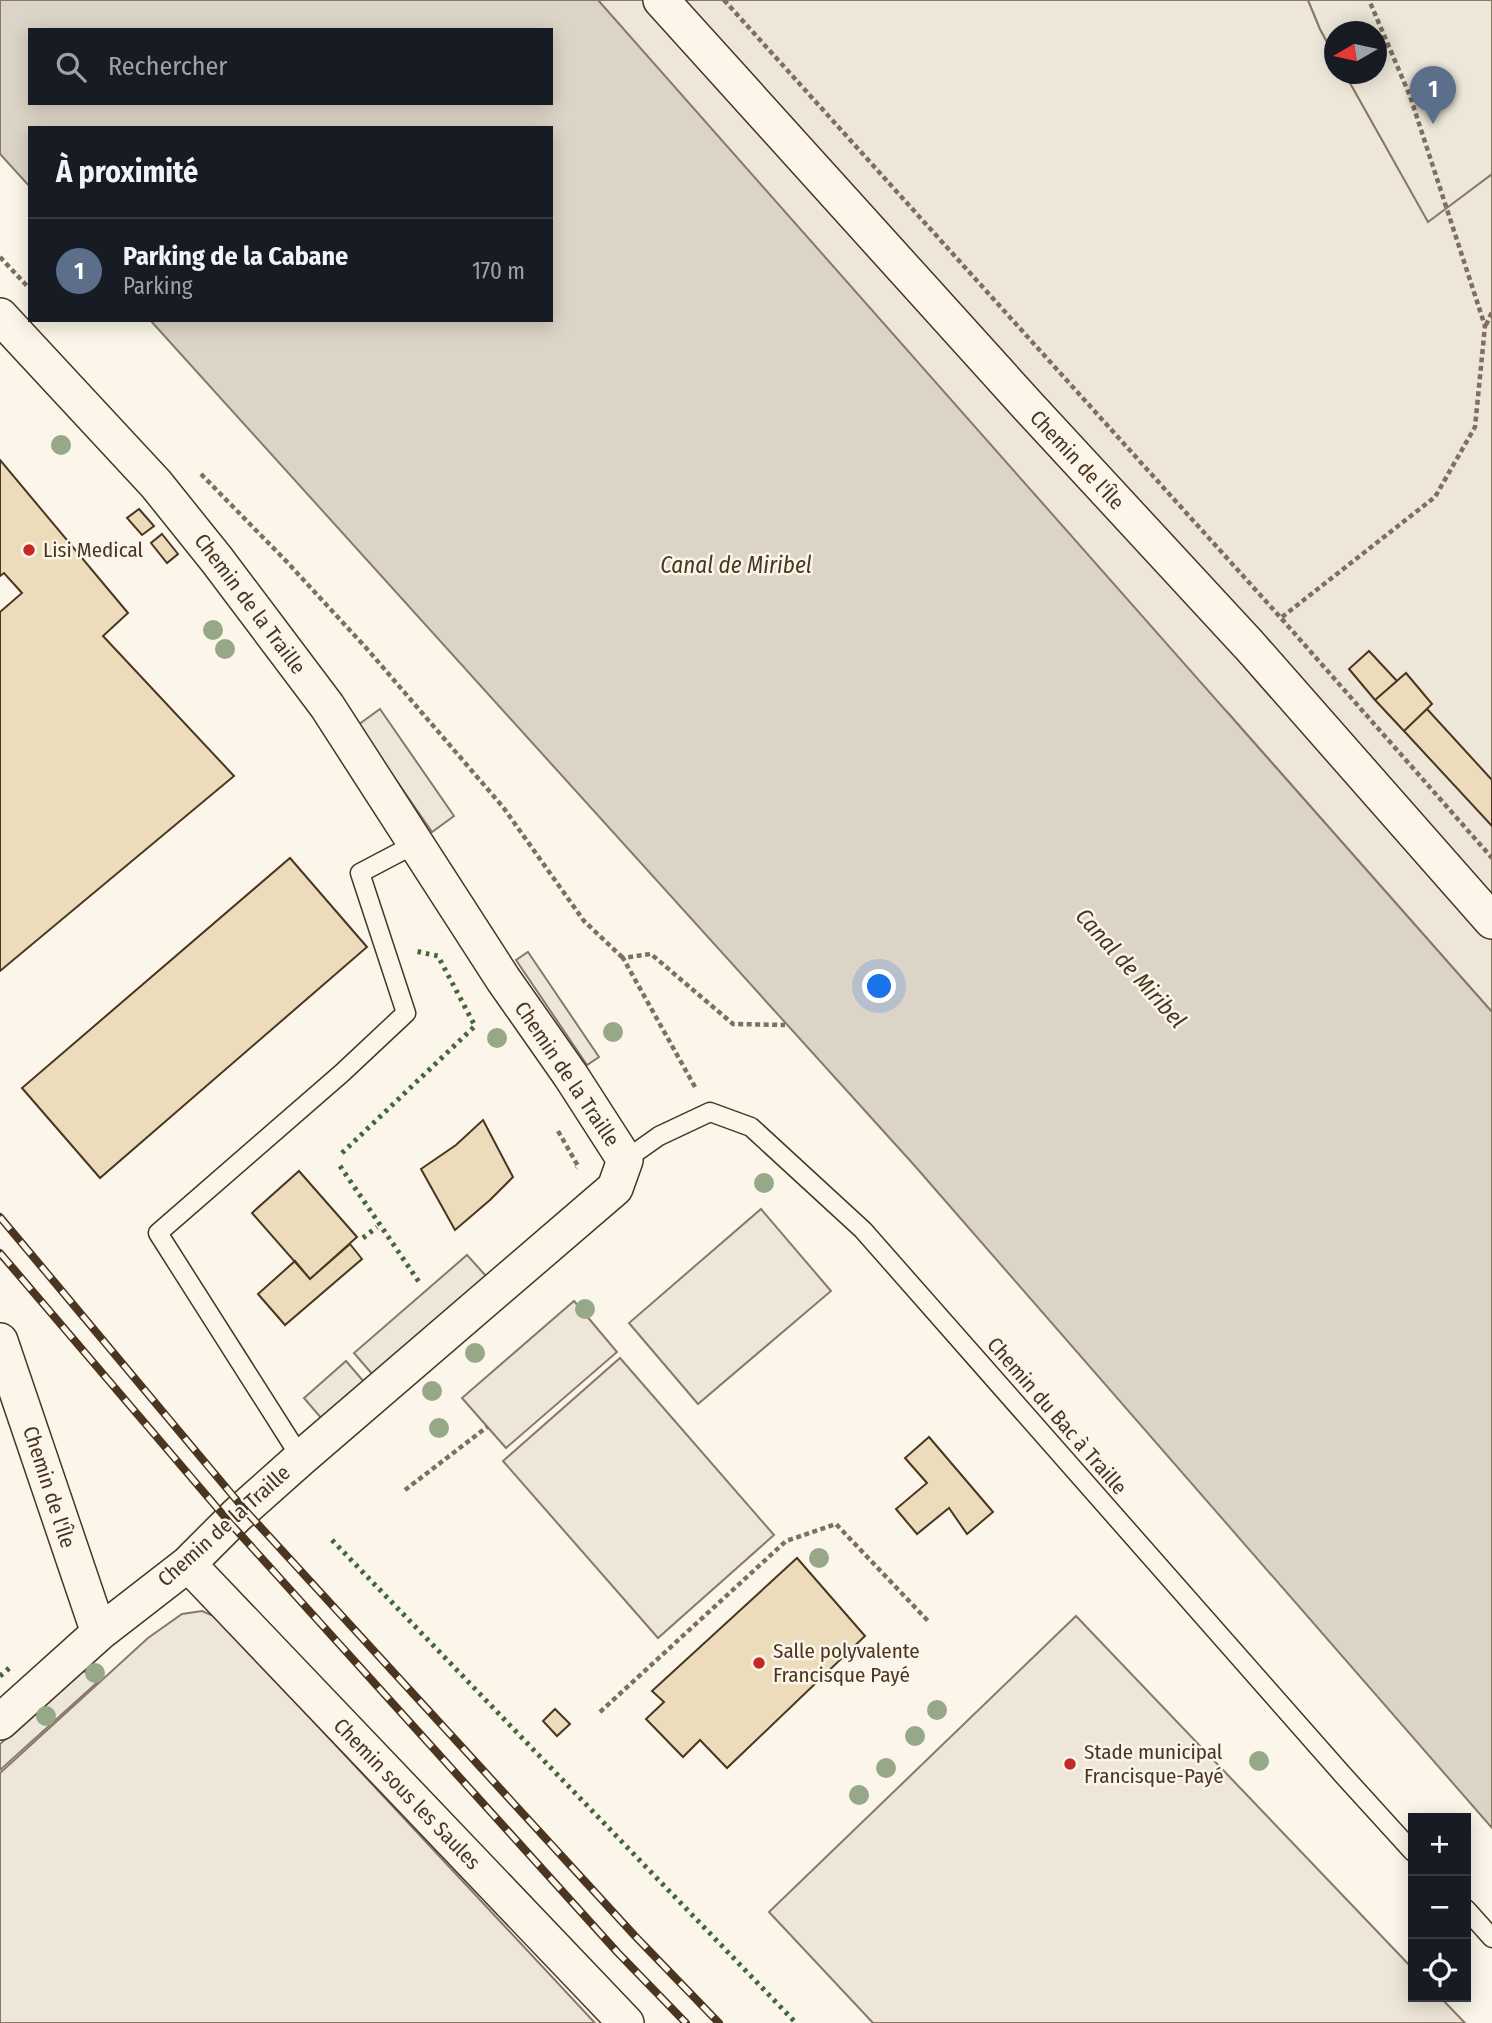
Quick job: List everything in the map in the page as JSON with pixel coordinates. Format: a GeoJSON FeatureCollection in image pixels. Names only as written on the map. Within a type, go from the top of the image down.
{"type":"FeatureCollection","features":[{"type":"Feature","properties":{"kind":"street","name":"Chemin de l'Île"},"geometry":{"type":"LineString","coordinates":[[661,0],[1013,390],[1248,645],[1492,921]]}},
{"type":"Feature","properties":{"kind":"street","name":"Chemin de la Traille"},"geometry":{"type":"LineString","coordinates":[[0,316],[156,484],[327,706],[503,979],[571,1076],[625,1160],[615,1188],[300,1458],[188,1564],[99,1633],[0,1722]]}},
{"type":"Feature","properties":{"kind":"street","name":"Chemin de l'Île"},"geometry":{"type":"LineString","coordinates":[[0,1341],[99,1633]]}},
{"type":"Feature","properties":{"kind":"street","name":"Chemin sous les Saules"},"geometry":{"type":"LineString","coordinates":[[188,1564],[626,2023]]}},
{"type":"Feature","properties":{"kind":"lane"},"geometry":{"type":"LineString","coordinates":[[300,1458],[158,1233],[342,1073],[406,1013],[360,873],[417,843]]}},
{"type":"Feature","properties":{"kind":"lane"},"geometry":{"type":"LineString","coordinates":[[625,1160],[659,1136],[709,1112]]}},
{"type":"Feature","properties":{"kind":"lane","name":"Chemin du Bac à Traille"},"geometry":{"type":"LineString","coordinates":[[709,1112],[751,1127],[863,1230],[1408,1846]]}},
{"type":"Feature","properties":{"kind":"lane"},"geometry":{"type":"LineString","coordinates":[[1471,1915],[1492,1938]]}},
{"type":"Feature","properties":{"kind":"path"},"geometry":{"type":"LineString","coordinates":[[724,0],[1281,618],[1492,858]]}},
{"type":"Feature","properties":{"kind":"path"},"geometry":{"type":"LineString","coordinates":[[1369,0],[1410,96],[1485,326]]}},
{"type":"Feature","properties":{"kind":"path"},"geometry":{"type":"LineString","coordinates":[[0,257],[28,287]]}},
{"type":"Feature","properties":{"kind":"path"},"geometry":{"type":"LineString","coordinates":[[1281,618],[1435,497],[1475,427],[1485,326],[1492,312]]}},
{"type":"Feature","properties":{"kind":"path"},"geometry":{"type":"LineString","coordinates":[[193,466],[368,650],[503,807],[584,921],[623,958],[709,1112]]}},
{"type":"Feature","properties":{"kind":"path"},"geometry":{"type":"LineString","coordinates":[[623,958],[651,954],[733,1024],[785,1025]]}},
{"type":"Feature","properties":{"kind":"path"},"geometry":{"type":"LineString","coordinates":[[558,1131],[578,1166],[569,1175]]}},
{"type":"Feature","properties":{"kind":"path"},"geometry":{"type":"LineString","coordinates":[[405,1490],[487,1427]]}},
{"type":"Feature","properties":{"kind":"path"},"geometry":{"type":"LineString","coordinates":[[600,1712],[786,1541],[836,1524],[929,1622]]}},
{"type":"Feature","properties":{"kind":"shaded area"},"geometry":{"type":"Polygon","coordinates":[[[539,0],[1308,0],[1324,36],[1324,84],[1351,84],[1428,221],[1492,174],[1492,1012],[1229,714],[539,0]]]}},
{"type":"Feature","properties":{"kind":"shaded area"},"geometry":{"type":"Polygon","coordinates":[[[1308,0],[1492,0],[1492,174],[1428,222],[1351,84],[1387,84],[1387,21],[1324,21],[1324,36],[1308,0]]]}},
{"type":"Feature","properties":{"kind":"shaded area"},"geometry":{"type":"Polygon","coordinates":[[[380,709],[454,816],[432,832],[358,725],[380,709]]]}},
{"type":"Feature","properties":{"kind":"shaded area"},"geometry":{"type":"Polygon","coordinates":[[[528,952],[599,1057],[587,1065],[516,960],[528,952]]]}},
{"type":"Feature","properties":{"kind":"shaded area"},"geometry":{"type":"Polygon","coordinates":[[[761,1209],[831,1291],[698,1404],[629,1323],[761,1209]]]}},
{"type":"Feature","properties":{"kind":"shaded area"},"geometry":{"type":"Polygon","coordinates":[[[467,1255],[486,1276],[373,1375],[354,1353],[467,1255]]]}},
{"type":"Feature","properties":{"kind":"shaded area"},"geometry":{"type":"Polygon","coordinates":[[[574,1301],[617,1352],[506,1448],[462,1398],[574,1301]]]}},
{"type":"Feature","properties":{"kind":"shaded area"},"geometry":{"type":"Polygon","coordinates":[[[620,1358],[774,1535],[658,1638],[503,1461],[620,1358]]]}},
{"type":"Feature","properties":{"kind":"shaded area"},"geometry":{"type":"Polygon","coordinates":[[[346,1361],[364,1382],[322,1419],[304,1398],[346,1361]]]}},
{"type":"Feature","properties":{"kind":"shaded area"},"geometry":{"type":"Polygon","coordinates":[[[202,1611],[216,1617],[595,2023],[0,2023],[0,1773],[148,1638],[182,1614],[202,1611]]]}},
{"type":"Feature","properties":{"kind":"shaded area","name":"Stade municipal Francisque-Payé"},"geometry":{"type":"Polygon","coordinates":[[[1076,1616],[1408,1964],[1408,2002],[1445,2002],[1465,2023],[873,2023],[769,1912],[1076,1616]]]}},
{"type":"Feature","properties":{"kind":"shaded area"},"geometry":{"type":"Polygon","coordinates":[[[81,1670],[101,1679],[0,1770],[0,1744],[81,1670]]]}},
{"type":"Feature","properties":{"kind":"water","name":"Canal de Miribel"},"geometry":{"type":"Polygon","coordinates":[[[0,0],[598,0],[1492,1012],[1492,1828],[914,1165],[152,322],[553,322],[553,126],[28,126],[28,185],[0,154],[0,0]]]}},
{"type":"Feature","properties":{"kind":"building"},"geometry":{"type":"Polygon","coordinates":[[[0,460],[128,613],[103,636],[234,776],[0,971],[0,612],[22,593],[4,573],[0,576],[0,460]]]}},
{"type":"Feature","properties":{"kind":"building"},"geometry":{"type":"Polygon","coordinates":[[[139,509],[154,526],[142,535],[127,518],[139,509]]]}},
{"type":"Feature","properties":{"kind":"building"},"geometry":{"type":"Polygon","coordinates":[[[162,534],[178,554],[167,563],[151,543],[162,534]]]}},
{"type":"Feature","properties":{"kind":"building"},"geometry":{"type":"Polygon","coordinates":[[[1369,651],[1397,681],[1375,700],[1349,669],[1369,651]]]}},
{"type":"Feature","properties":{"kind":"building"},"geometry":{"type":"Polygon","coordinates":[[[1406,673],[1432,704],[1404,731],[1375,700],[1406,673]]]}},
{"type":"Feature","properties":{"kind":"building"},"geometry":{"type":"Polygon","coordinates":[[[1427,709],[1492,780],[1492,826],[1404,731],[1427,709]]]}},
{"type":"Feature","properties":{"kind":"building"},"geometry":{"type":"Polygon","coordinates":[[[290,858],[367,947],[100,1178],[22,1088],[290,858]]]}},
{"type":"Feature","properties":{"kind":"building"},"geometry":{"type":"Polygon","coordinates":[[[483,1120],[513,1177],[455,1230],[421,1169],[456,1145],[483,1120]]]}},
{"type":"Feature","properties":{"kind":"building"},"geometry":{"type":"Polygon","coordinates":[[[299,1171],[357,1237],[310,1279],[252,1213],[299,1171]]]}},
{"type":"Feature","properties":{"kind":"building"},"geometry":{"type":"Polygon","coordinates":[[[350,1244],[362,1259],[285,1325],[258,1294],[295,1261],[310,1279],[350,1244]]]}},
{"type":"Feature","properties":{"kind":"building"},"geometry":{"type":"Polygon","coordinates":[[[929,1437],[993,1512],[967,1534],[949,1508],[917,1534],[896,1509],[927,1483],[905,1458],[929,1437]]]}},
{"type":"Feature","properties":{"kind":"building","name":"Salle polyvalente Francisque Payé"},"geometry":{"type":"Polygon","coordinates":[[[797,1558],[865,1636],[727,1768],[700,1740],[683,1757],[646,1719],[664,1702],[652,1691],[797,1558]]]}},
{"type":"Feature","properties":{"kind":"building"},"geometry":{"type":"Polygon","coordinates":[[[555,1709],[570,1724],[557,1736],[543,1721],[555,1709]]]}},
{"type":"Feature","properties":{"kind":"railway"},"geometry":{"type":"LineString","coordinates":[[0,1217],[244,1509],[635,1936],[719,2023]]}},
{"type":"Feature","properties":{"kind":"railway"},"geometry":{"type":"LineString","coordinates":[[0,1253],[230,1523],[618,1953],[686,2023]]}},
{"type":"Feature","properties":{"kind":"hedge"},"geometry":{"type":"LineString","coordinates":[[342,1153],[475,1026],[438,956],[415,951]]}},
{"type":"Feature","properties":{"kind":"hedge"},"geometry":{"type":"LineString","coordinates":[[340,1166],[419,1282]]}},
{"type":"Feature","properties":{"kind":"hedge"},"geometry":{"type":"LineString","coordinates":[[363,1238],[377,1227]]}},
{"type":"Feature","properties":{"kind":"hedge"},"geometry":{"type":"LineString","coordinates":[[332,1540],[796,2023]]}},
{"type":"Feature","properties":{"kind":"hedge"},"geometry":{"type":"LineString","coordinates":[[0,1676],[13,1665]]}},
{"type":"Feature","properties":{"kind":"place","name":"Parking de la Cabane"},"geometry":{"type":"Point","coordinates":[1433,124]}},
{"type":"Feature","properties":{"kind":"place","name":"Lisi Medical"},"geometry":{"type":"Point","coordinates":[29,550]}},
{"type":"Feature","properties":{"kind":"place","name":"Salle polyvalente Francisque Payé"},"geometry":{"type":"Point","coordinates":[759,1663]}},
{"type":"Feature","properties":{"kind":"place","name":"Stade municipal Francisque-Payé"},"geometry":{"type":"Point","coordinates":[1070,1764]}}]}
